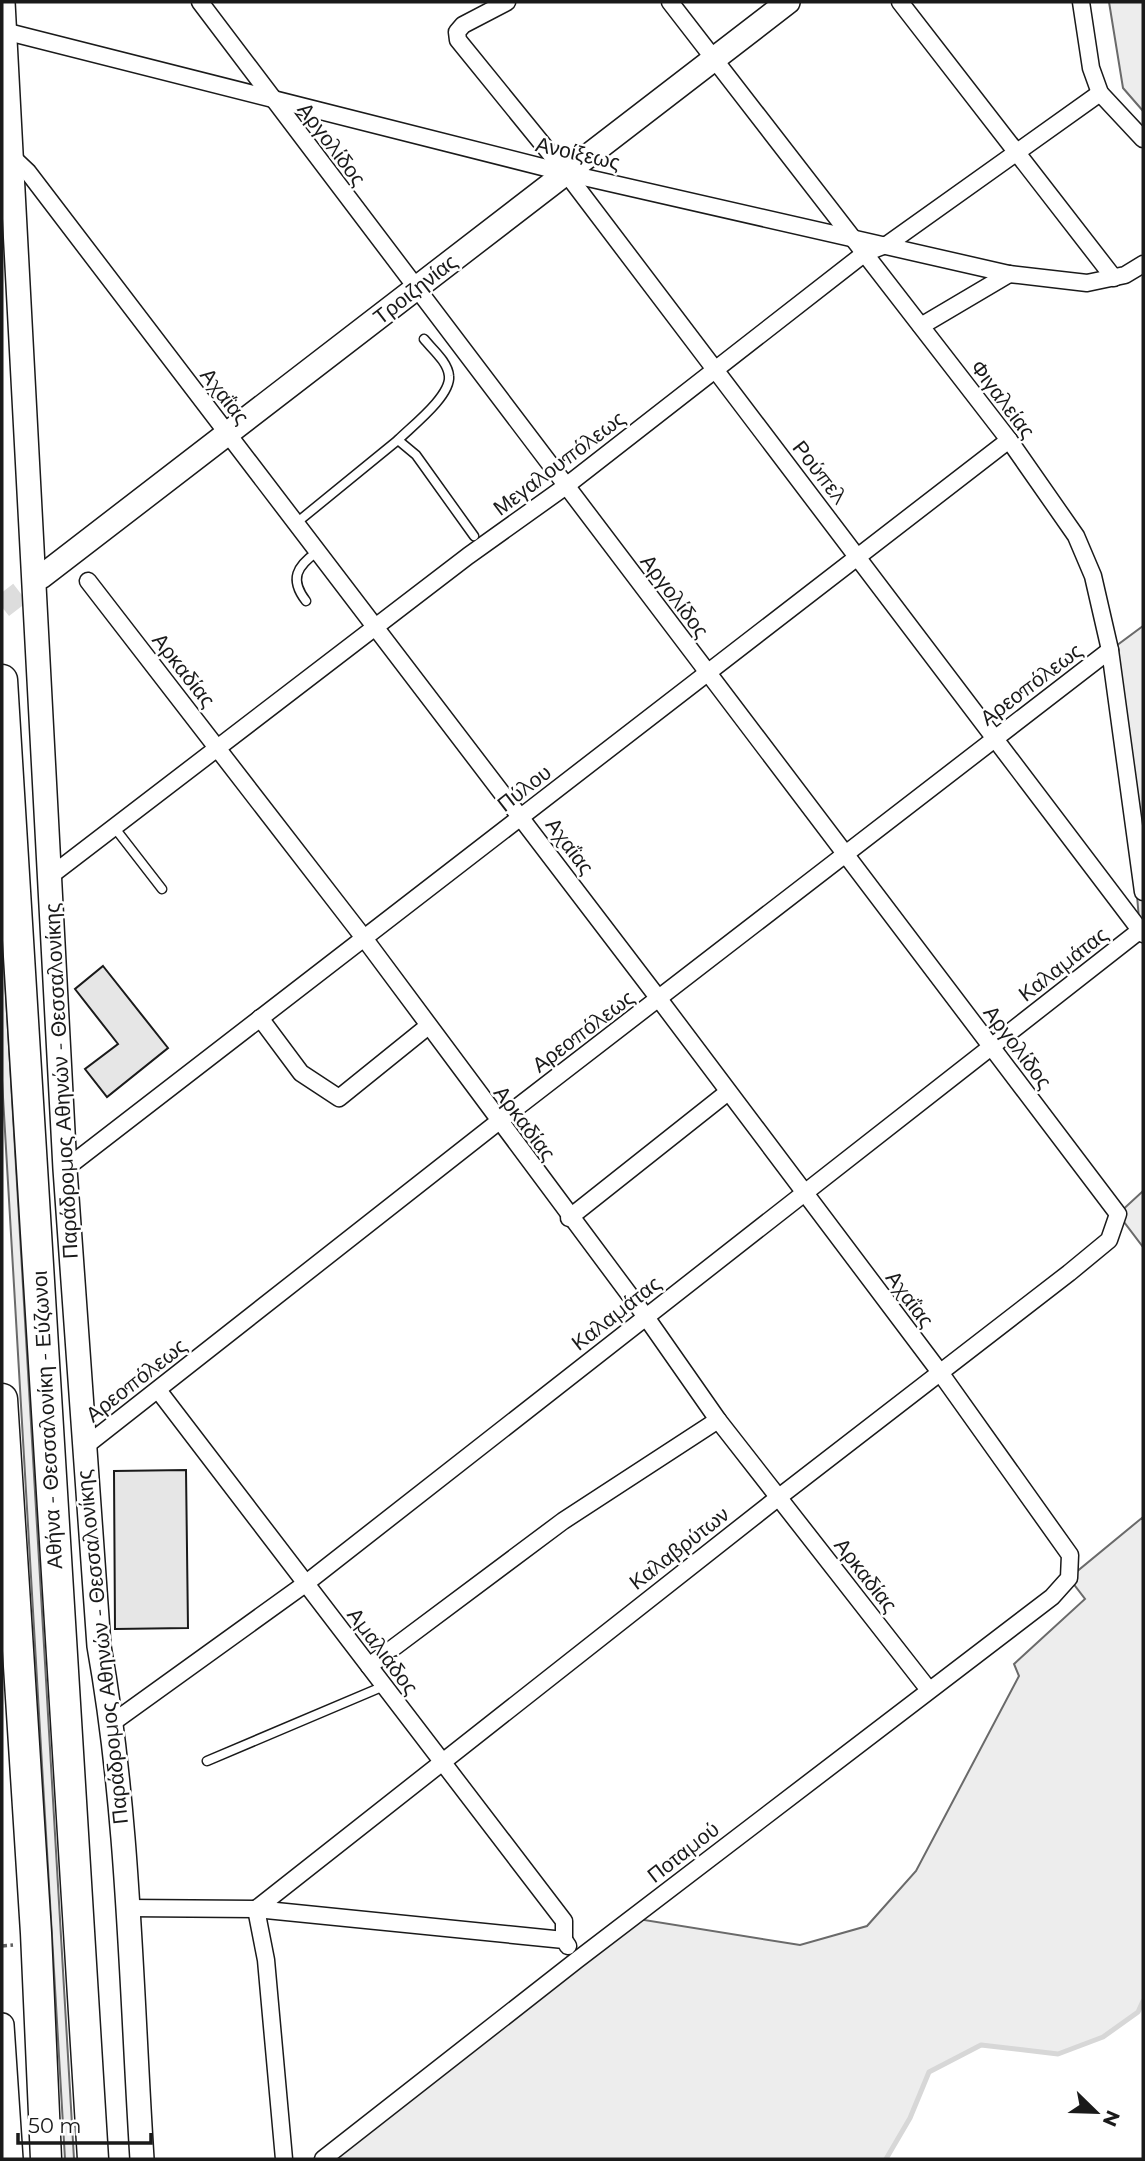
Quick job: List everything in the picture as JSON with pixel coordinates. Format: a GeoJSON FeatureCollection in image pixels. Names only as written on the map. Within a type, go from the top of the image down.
{"type":"FeatureCollection","features":[{"type":"Feature","properties":{"kind":"highway","name":"Αθήνα - Θεσσαλονίκη - Εύζωνοι"},"geometry":{"type":"LineString","coordinates":[[2,680],[93,2159]]}},
{"type":"Feature","properties":{"kind":"highway","name":"Αθήνα - Θεσσαλονίκη - Εύζωνοι"},"geometry":{"type":"LineString","coordinates":[[2,1399],[36,1933],[46,2159]]}},
{"type":"Feature","properties":{"kind":"main road","name":"Παράδρομος Αθηνών - Θεσσαλονίκης"},"geometry":{"type":"LineString","coordinates":[[3,2],[65,1169],[99,1646],[113,1723],[142,2159]]}},
{"type":"Feature","properties":{"kind":"main road","name":"Τροιζηνίας"},"geometry":{"type":"LineString","coordinates":[[41,577],[788,2]]}},
{"type":"Feature","properties":{"kind":"main road"},"geometry":{"type":"LineString","coordinates":[[2,2025],[5,2109],[11,2159]]}},
{"type":"Feature","properties":{"kind":"street","name":"Αργολίδος"},"geometry":{"type":"LineString","coordinates":[[200,2],[1118,1214]]}},
{"type":"Feature","properties":{"kind":"street","name":"Ρούπελ"},"geometry":{"type":"LineString","coordinates":[[507,2],[463,24],[457,32],[458,40],[566,173],[1143,931]]}},
{"type":"Feature","properties":{"kind":"street","name":"Φιγαλείας"},"geometry":{"type":"LineString","coordinates":[[670,2],[1009,440],[1076,536],[1086,556],[1110,650],[1143,892]]}},
{"type":"Feature","properties":{"kind":"street"},"geometry":{"type":"LineString","coordinates":[[900,2],[1114,278]]}},
{"type":"Feature","properties":{"kind":"street"},"geometry":{"type":"LineString","coordinates":[[1081,2],[1091,68],[1100,93],[1143,139]]}},
{"type":"Feature","properties":{"kind":"street","name":"Ανοίξεως"},"geometry":{"type":"LineString","coordinates":[[4,31],[566,173],[888,244],[1009,274],[1087,283],[1114,278],[1143,264]]}},
{"type":"Feature","properties":{"kind":"street","name":"Μεγαλουπόλεως"},"geometry":{"type":"LineString","coordinates":[[49,877],[374,628],[566,486],[865,253],[888,244],[1100,93]]}},
{"type":"Feature","properties":{"kind":"street","name":"Αχαΐας"},"geometry":{"type":"LineString","coordinates":[[9,154],[28,172],[228,433],[939,1371],[1070,1555],[1069,1578]]}},
{"type":"Feature","properties":{"kind":"street"},"geometry":{"type":"LineString","coordinates":[[921,326],[1009,274]]}},
{"type":"Feature","properties":{"kind":"street","name":"Πύλου"},"geometry":{"type":"LineString","coordinates":[[65,1169],[1009,440]]}},
{"type":"Feature","properties":{"kind":"street","name":"Αρκαδίας"},"geometry":{"type":"LineString","coordinates":[[88,581],[364,938],[569,1218],[646,1317],[718,1420],[929,1690]]}},
{"type":"Feature","properties":{"kind":"street","name":"Αρεοπόλεως"},"geometry":{"type":"LineString","coordinates":[[83,1448],[498,1122],[1110,650]]}},
{"type":"Feature","properties":{"kind":"street","name":"Καλαμάτας"},"geometry":{"type":"LineString","coordinates":[[113,1723],[305,1584],[802,1193],[1143,931]]}},
{"type":"Feature","properties":{"kind":"street"},"geometry":{"type":"LineString","coordinates":[[260,1018],[301,1073],[340,1098],[427,1027]]}},
{"type":"Feature","properties":{"kind":"street"},"geometry":{"type":"LineString","coordinates":[[569,1218],[728,1093]]}},
{"type":"Feature","properties":{"kind":"street","name":"Καλαβρύτων"},"geometry":{"type":"LineString","coordinates":[[256,1909],[1109,1240],[1118,1214]]}},
{"type":"Feature","properties":{"kind":"street","name":"Αμαλιάδος"},"geometry":{"type":"LineString","coordinates":[[158,1390],[564,1921],[564,1940],[577,1960]]}},
{"type":"Feature","properties":{"kind":"street"},"geometry":{"type":"LineString","coordinates":[[369,1666],[563,1521],[718,1420]]}},
{"type":"Feature","properties":{"kind":"street","name":"Ποταμού"},"geometry":{"type":"LineString","coordinates":[[323,2159],[577,1960],[1052,1597],[1069,1578]]}},
{"type":"Feature","properties":{"kind":"street"},"geometry":{"type":"LineString","coordinates":[[126,1909],[256,1909],[564,1940]]}},
{"type":"Feature","properties":{"kind":"street"},"geometry":{"type":"LineString","coordinates":[[256,1909],[266,1960],[284,2159]]}},
{"type":"Feature","properties":{"kind":"lane"},"geometry":{"type":"LineString","coordinates":[[295,524],[398,440],[445,393],[449,376],[444,363],[424,339]]}},
{"type":"Feature","properties":{"kind":"lane"},"geometry":{"type":"LineString","coordinates":[[398,440],[416,455],[474,536]]}},
{"type":"Feature","properties":{"kind":"lane"},"geometry":{"type":"LineString","coordinates":[[306,601],[295,582],[295,574],[302,563],[317,552]]}},
{"type":"Feature","properties":{"kind":"lane"},"geometry":{"type":"LineString","coordinates":[[114,827],[162,889]]}},
{"type":"Feature","properties":{"kind":"lane"},"geometry":{"type":"LineString","coordinates":[[206,1761],[384,1686]]}},
{"type":"Feature","properties":{"kind":"shaded area"},"geometry":{"type":"Polygon","coordinates":[[[1109,2],[1143,2],[1143,111],[1123,88],[1109,2]]]}},
{"type":"Feature","properties":{"kind":"shaded area"},"geometry":{"type":"Polygon","coordinates":[[[1143,626],[1143,937],[1140,931],[1116,646],[1143,626]]]}},
{"type":"Feature","properties":{"kind":"shaded area"},"geometry":{"type":"Polygon","coordinates":[[[2,927],[74,2159],[65,2159],[2,1080],[2,927]]]}},
{"type":"Feature","properties":{"kind":"shaded area"},"geometry":{"type":"Polygon","coordinates":[[[1143,1191],[1143,1247],[1118,1214],[1143,1191]]]}},
{"type":"Feature","properties":{"kind":"shaded area"},"geometry":{"type":"Polygon","coordinates":[[[1143,1517],[1143,2001],[1138,2012],[1103,2037],[1058,2054],[981,2045],[929,2072],[910,2118],[886,2159],[323,2159],[632,1918],[800,1945],[867,1926],[916,1871],[1019,1676],[1014,1664],[1085,1599],[1069,1578],[1143,1517]]]}},
{"type":"Feature","properties":{"kind":"building"},"geometry":{"type":"Polygon","coordinates":[[[103,966],[168,1048],[107,1097],[85,1069],[118,1044],[75,989],[103,966]]]}},
{"type":"Feature","properties":{"kind":"building"},"geometry":{"type":"Polygon","coordinates":[[[186,1470],[188,1628],[115,1629],[114,1471],[186,1470]]]}},
{"type":"Feature","properties":{"kind":"waterway"},"geometry":{"type":"LineString","coordinates":[[886,2159],[910,2118],[929,2072],[981,2045],[1058,2054],[1103,2037],[1138,2012],[1143,2001]]}},
{"type":"Feature","properties":{"kind":"tunnel"},"geometry":{"type":"LineString","coordinates":[[2,607],[41,577]]}}]}
